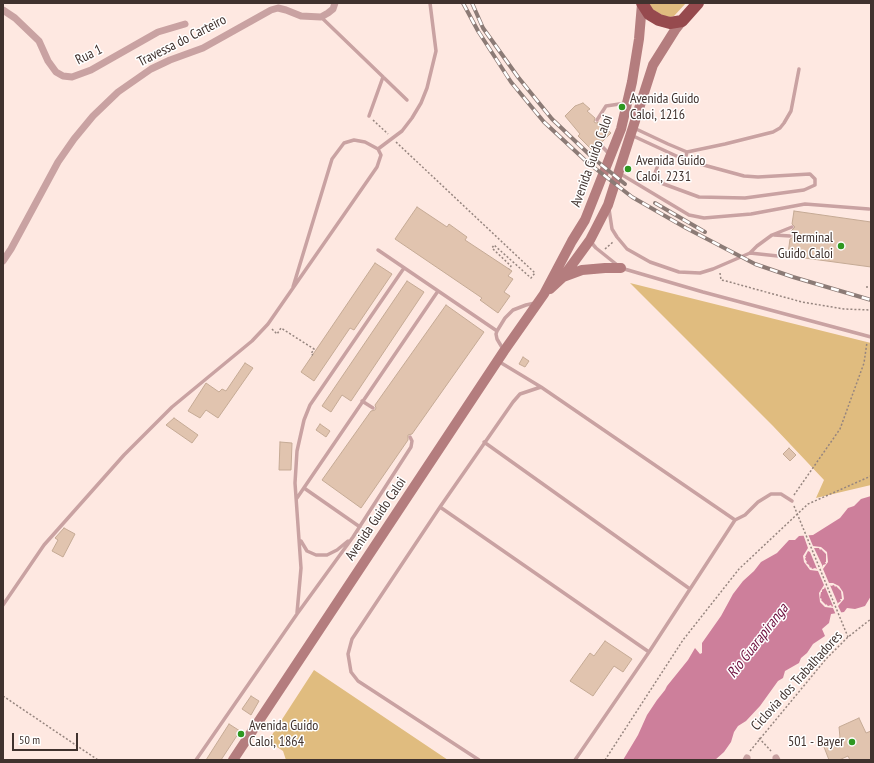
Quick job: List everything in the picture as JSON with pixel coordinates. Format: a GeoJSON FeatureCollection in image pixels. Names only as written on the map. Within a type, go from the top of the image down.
{"type":"FeatureCollection","features":[{"type":"Feature","properties":{"kind":"highway"},"geometry":{"type":"LineString","coordinates":[[642,3],[649,14],[659,20],[670,23],[682,21],[698,3]]}},
{"type":"Feature","properties":{"kind":"main road","name":"Avenida Guido Caloi"},"geometry":{"type":"LineString","coordinates":[[233,760],[504,351],[541,299],[585,220],[621,129],[639,38],[642,3]]}},
{"type":"Feature","properties":{"kind":"main road","name":"Avenida Guido Caloi"},"geometry":{"type":"LineString","coordinates":[[541,299],[563,277],[590,240],[608,205],[652,65],[682,21]]}},
{"type":"Feature","properties":{"kind":"main road"},"geometry":{"type":"LineString","coordinates":[[585,220],[590,240]]}},
{"type":"Feature","properties":{"kind":"main road"},"geometry":{"type":"LineString","coordinates":[[563,277],[582,270],[621,268]]}},
{"type":"Feature","properties":{"kind":"street"},"geometry":{"type":"LineString","coordinates":[[321,17],[333,9],[335,3]]}},
{"type":"Feature","properties":{"kind":"street","name":"Travessa do Carteiro"},"geometry":{"type":"LineString","coordinates":[[3,261],[58,162],[93,116],[118,92],[151,69],[170,60],[203,48],[271,10],[278,8],[301,16],[321,17]]}},
{"type":"Feature","properties":{"kind":"street","name":"Rua 1"},"geometry":{"type":"LineString","coordinates":[[3,10],[16,18],[40,41],[48,60],[56,72],[63,76],[72,77],[90,70],[158,32],[185,24]]}},
{"type":"Feature","properties":{"kind":"lane"},"geometry":{"type":"LineString","coordinates":[[378,149],[402,131],[421,103],[427,88],[436,51],[430,3]]}},
{"type":"Feature","properties":{"kind":"lane"},"geometry":{"type":"LineString","coordinates":[[321,17],[407,100]]}},
{"type":"Feature","properties":{"kind":"lane"},"geometry":{"type":"LineString","coordinates":[[632,131],[687,152],[773,132],[780,128],[791,110],[799,69]]}},
{"type":"Feature","properties":{"kind":"lane"},"geometry":{"type":"LineString","coordinates":[[369,116],[383,77]]}},
{"type":"Feature","properties":{"kind":"lane"},"geometry":{"type":"LineString","coordinates":[[597,120],[606,106],[627,102]]}},
{"type":"Feature","properties":{"kind":"lane"},"geometry":{"type":"LineString","coordinates":[[632,131],[685,160],[744,176],[758,177],[810,174],[815,179],[815,185],[804,190],[745,198],[699,197],[661,183],[655,178],[658,165]]}},
{"type":"Feature","properties":{"kind":"lane"},"geometry":{"type":"LineString","coordinates":[[3,605],[44,545],[124,455],[172,407],[252,341],[268,324],[283,305],[293,287],[377,167],[381,155],[378,149],[365,142],[354,140],[344,143],[332,159],[293,287]]}},
{"type":"Feature","properties":{"kind":"lane"},"geometry":{"type":"LineString","coordinates":[[600,144],[611,156]]}},
{"type":"Feature","properties":{"kind":"lane"},"geometry":{"type":"LineString","coordinates":[[685,160],[687,152]]}},
{"type":"Feature","properties":{"kind":"lane"},"geometry":{"type":"LineString","coordinates":[[618,172],[689,215],[704,218],[751,214],[805,204],[869,209]]}},
{"type":"Feature","properties":{"kind":"lane"},"geometry":{"type":"LineString","coordinates":[[608,205],[612,229],[627,249],[650,262],[679,272],[700,273],[750,253],[772,235],[792,227]]}},
{"type":"Feature","properties":{"kind":"lane"},"geometry":{"type":"LineString","coordinates":[[772,235],[790,236]]}},
{"type":"Feature","properties":{"kind":"lane"},"geometry":{"type":"LineString","coordinates":[[590,240],[596,248],[621,268],[870,337]]}},
{"type":"Feature","properties":{"kind":"lane"},"geometry":{"type":"LineString","coordinates":[[378,250],[497,331]]}},
{"type":"Feature","properties":{"kind":"lane"},"geometry":{"type":"LineString","coordinates":[[750,253],[787,258]]}},
{"type":"Feature","properties":{"kind":"lane"},"geometry":{"type":"LineString","coordinates":[[297,614],[302,568],[295,484],[297,451],[304,420],[310,405],[404,268]]}},
{"type":"Feature","properties":{"kind":"lane"},"geometry":{"type":"LineString","coordinates":[[297,498],[438,291]]}},
{"type":"Feature","properties":{"kind":"lane"},"geometry":{"type":"LineString","coordinates":[[504,351],[497,339],[497,331],[505,318],[513,310],[541,299]]}},
{"type":"Feature","properties":{"kind":"lane"},"geometry":{"type":"LineString","coordinates":[[498,361],[541,388],[734,520]]}},
{"type":"Feature","properties":{"kind":"lane"},"geometry":{"type":"LineString","coordinates":[[479,760],[358,681],[351,672],[348,663],[348,654],[352,639],[512,402],[520,394],[541,388]]}},
{"type":"Feature","properties":{"kind":"lane"},"geometry":{"type":"LineString","coordinates":[[362,401],[372,408]]}},
{"type":"Feature","properties":{"kind":"lane"},"geometry":{"type":"LineString","coordinates":[[196,760],[297,614],[353,538],[411,448],[412,442],[410,437]]}},
{"type":"Feature","properties":{"kind":"lane"},"geometry":{"type":"LineString","coordinates":[[484,442],[690,589]]}},
{"type":"Feature","properties":{"kind":"lane"},"geometry":{"type":"LineString","coordinates":[[304,488],[360,527]]}},
{"type":"Feature","properties":{"kind":"lane"},"geometry":{"type":"LineString","coordinates":[[576,760],[649,652],[734,520],[745,515],[758,502],[771,494],[781,494],[792,500]]}},
{"type":"Feature","properties":{"kind":"lane"},"geometry":{"type":"LineString","coordinates":[[440,507],[649,652]]}},
{"type":"Feature","properties":{"kind":"lane"},"geometry":{"type":"LineString","coordinates":[[300,540],[307,551],[316,555],[327,555],[337,550],[353,538]]}},
{"type":"Feature","properties":{"kind":"path"},"geometry":{"type":"LineString","coordinates":[[369,116],[535,273],[531,278],[494,246],[492,248],[511,266],[509,269]]}},
{"type":"Feature","properties":{"kind":"path"},"geometry":{"type":"LineString","coordinates":[[720,265],[719,275],[721,280],[802,302],[844,309],[871,310]]}},
{"type":"Feature","properties":{"kind":"path"},"geometry":{"type":"LineString","coordinates":[[866,286],[871,287]]}},
{"type":"Feature","properties":{"kind":"path"},"geometry":{"type":"LineString","coordinates":[[276,334],[281,328],[314,349],[311,354],[313,355]]}},
{"type":"Feature","properties":{"kind":"path"},"geometry":{"type":"LineString","coordinates":[[848,637],[792,500],[795,493],[840,429],[864,362],[870,337]]}},
{"type":"Feature","properties":{"kind":"path"},"geometry":{"type":"LineString","coordinates":[[605,760],[683,640],[739,569],[808,504],[871,476]]}},
{"type":"Feature","properties":{"kind":"path","name":"Ciclovia dos Trabalhadores"},"geometry":{"type":"LineString","coordinates":[[746,758],[759,738],[826,659],[848,637],[871,619]]}},
{"type":"Feature","properties":{"kind":"path"},"geometry":{"type":"LineString","coordinates":[[3,696],[98,760]]}},
{"type":"Feature","properties":{"kind":"path"},"geometry":{"type":"LineString","coordinates":[[759,738],[768,747],[776,759]]}},
{"type":"Feature","properties":{"kind":"shaded area"},"geometry":{"type":"Polygon","coordinates":[[[649,3],[686,3],[674,16],[670,17],[664,16],[650,8],[649,3]]]}},
{"type":"Feature","properties":{"kind":"shaded area"},"geometry":{"type":"Polygon","coordinates":[[[630,283],[871,343],[871,485],[816,498],[824,480],[773,426],[630,283]]]}},
{"type":"Feature","properties":{"kind":"shaded area"},"geometry":{"type":"Polygon","coordinates":[[[314,670],[448,760],[286,760],[283,751],[268,741],[314,670]]]}},
{"type":"Feature","properties":{"kind":"water","name":"Rio Guarapiranga"},"geometry":{"type":"Polygon","coordinates":[[[871,496],[871,596],[865,606],[855,609],[847,608],[844,612],[831,614],[829,623],[822,629],[825,636],[813,644],[807,653],[801,658],[799,663],[785,671],[783,678],[778,681],[760,706],[746,721],[738,726],[734,732],[731,742],[724,752],[715,760],[623,760],[638,735],[647,715],[667,686],[688,660],[695,648],[700,654],[702,653],[702,643],[743,581],[761,562],[777,553],[789,540],[795,540],[799,536],[813,535],[840,518],[848,508],[854,506],[861,499],[871,496]]]}},
{"type":"Feature","properties":{"kind":"pier"},"geometry":{"type":"Polygon","coordinates":[[[803,534],[808,534],[813,546],[821,547],[827,552],[828,562],[823,569],[829,583],[839,586],[843,592],[844,599],[838,606],[842,614],[836,615],[833,608],[825,607],[820,602],[819,593],[824,585],[818,571],[810,570],[804,562],[803,556],[808,548],[803,534]],[[814,548],[823,567],[823,565],[826,564],[826,554],[819,548],[814,548]],[[808,551],[805,557],[806,563],[810,568],[817,569],[810,552],[808,551]],[[830,585],[838,604],[841,601],[840,599],[842,599],[841,591],[836,586],[830,585]],[[825,587],[821,592],[820,598],[826,605],[831,605],[832,607],[833,606],[825,587]]]}},
{"type":"Feature","properties":{"kind":"building"},"geometry":{"type":"Polygon","coordinates":[[[583,103],[590,109],[587,111],[595,118],[594,122],[599,122],[611,133],[602,142],[598,142],[598,146],[593,151],[578,136],[580,134],[565,116],[575,106],[583,103]]]}},
{"type":"Feature","properties":{"kind":"building"},"geometry":{"type":"Polygon","coordinates":[[[417,207],[447,227],[449,224],[467,237],[465,240],[512,271],[508,276],[513,279],[504,292],[510,296],[498,313],[480,300],[482,298],[395,239],[417,207]]]}},
{"type":"Feature","properties":{"kind":"building"},"geometry":{"type":"Polygon","coordinates":[[[794,211],[871,222],[871,267],[790,256],[788,254],[790,239],[793,236],[791,231],[795,227],[792,224],[794,211]]]}},
{"type":"Feature","properties":{"kind":"building"},"geometry":{"type":"Polygon","coordinates":[[[375,263],[392,274],[354,330],[350,328],[314,381],[301,372],[375,263]]]}},
{"type":"Feature","properties":{"kind":"building"},"geometry":{"type":"Polygon","coordinates":[[[407,281],[424,292],[351,401],[342,395],[331,412],[322,406],[407,281]]]}},
{"type":"Feature","properties":{"kind":"building"},"geometry":{"type":"Polygon","coordinates":[[[446,305],[484,332],[412,434],[408,435],[408,440],[361,508],[322,480],[371,411],[375,410],[375,405],[446,305]]]}},
{"type":"Feature","properties":{"kind":"building"},"geometry":{"type":"Polygon","coordinates":[[[523,357],[529,361],[525,367],[519,364],[523,357]]]}},
{"type":"Feature","properties":{"kind":"building"},"geometry":{"type":"Polygon","coordinates":[[[245,363],[253,368],[218,418],[206,410],[200,418],[188,411],[206,383],[219,392],[222,389],[226,391],[245,363]]]}},
{"type":"Feature","properties":{"kind":"building"},"geometry":{"type":"Polygon","coordinates":[[[174,418],[198,435],[192,443],[166,425],[174,418]]]}},
{"type":"Feature","properties":{"kind":"building"},"geometry":{"type":"Polygon","coordinates":[[[320,424],[330,431],[326,437],[316,430],[320,424]]]}},
{"type":"Feature","properties":{"kind":"building"},"geometry":{"type":"Polygon","coordinates":[[[280,442],[292,443],[291,470],[279,470],[280,442]]]}},
{"type":"Feature","properties":{"kind":"building"},"geometry":{"type":"Polygon","coordinates":[[[789,448],[796,455],[790,461],[783,454],[789,448]]]}},
{"type":"Feature","properties":{"kind":"building"},"geometry":{"type":"Polygon","coordinates":[[[64,528],[75,534],[63,557],[52,551],[58,540],[55,538],[64,528]]]}},
{"type":"Feature","properties":{"kind":"building"},"geometry":{"type":"Polygon","coordinates":[[[605,641],[632,659],[623,672],[614,666],[593,696],[570,681],[590,653],[594,656],[605,641]]]}},
{"type":"Feature","properties":{"kind":"building"},"geometry":{"type":"Polygon","coordinates":[[[251,696],[259,701],[251,715],[242,709],[251,696]]]}},
{"type":"Feature","properties":{"kind":"building","name":"501 - Bayer"},"geometry":{"type":"Polygon","coordinates":[[[859,718],[866,733],[871,731],[871,760],[850,760],[848,756],[839,760],[829,760],[824,747],[840,738],[839,727],[859,718]]]}},
{"type":"Feature","properties":{"kind":"building"},"geometry":{"type":"Polygon","coordinates":[[[229,724],[240,731],[221,760],[206,760],[229,724]]]}},
{"type":"Feature","properties":{"kind":"railway"},"geometry":{"type":"LineString","coordinates":[[463,3],[478,31],[511,82],[544,122],[587,162],[632,197],[686,228],[755,264],[871,300]]}},
{"type":"Feature","properties":{"kind":"railway"},"geometry":{"type":"LineString","coordinates":[[472,3],[483,28],[518,77],[552,119],[593,158],[625,184]]}},
{"type":"Feature","properties":{"kind":"railway"},"geometry":{"type":"LineString","coordinates":[[655,203],[705,232]]}},
{"type":"Feature","properties":{"kind":"place","name":"Avenida Guido Caloi, 1216"},"geometry":{"type":"Point","coordinates":[622,107]}},
{"type":"Feature","properties":{"kind":"place","name":"Avenida Guido Caloi, 2231"},"geometry":{"type":"Point","coordinates":[628,169]}},
{"type":"Feature","properties":{"kind":"place","name":"Terminal Guido Caloi"},"geometry":{"type":"Point","coordinates":[841,246]}},
{"type":"Feature","properties":{"kind":"place","name":"Avenida Guido Caloi, 1864"},"geometry":{"type":"Point","coordinates":[241,734]}},
{"type":"Feature","properties":{"kind":"place","name":"501 - Bayer"},"geometry":{"type":"Point","coordinates":[852,742]}}]}
